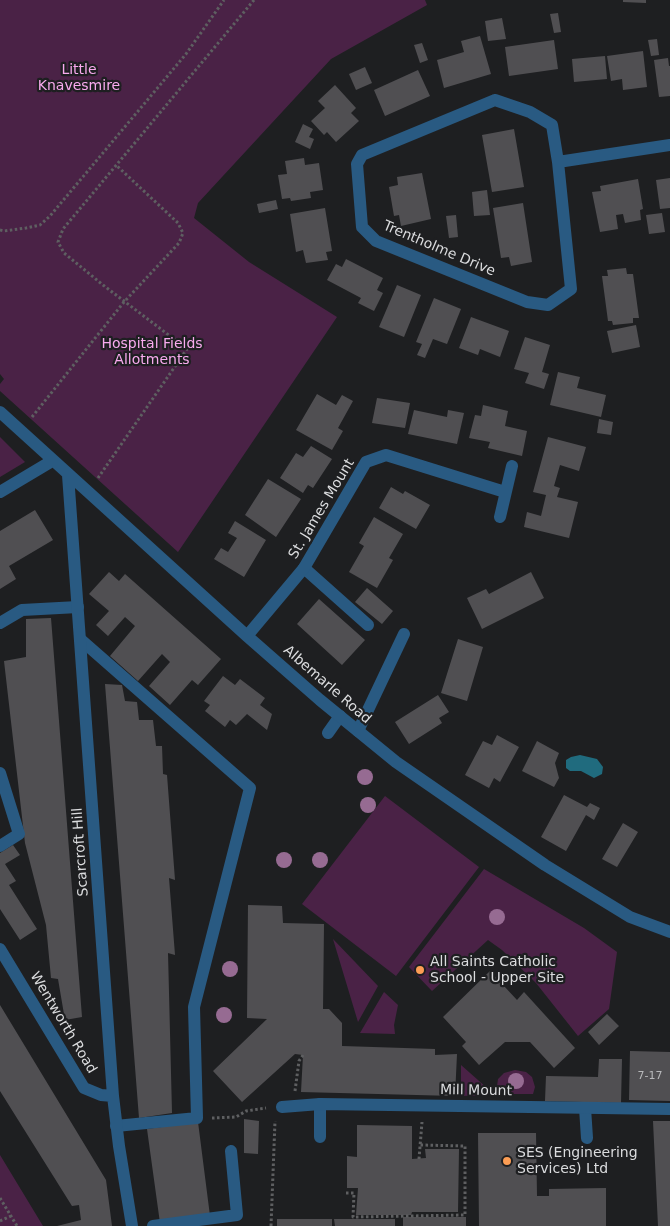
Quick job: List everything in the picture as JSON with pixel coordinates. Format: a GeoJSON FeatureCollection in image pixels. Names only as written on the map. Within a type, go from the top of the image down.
{"type":"FeatureCollection","features":[{"type":"Feature","properties":{"kind":"street","name":"Trentholme Drive"},"geometry":{"type":"LineString","coordinates":[[495,100],[530,112],[552,125],[558,162],[571,289],[548,305],[528,302],[376,242],[362,227],[356,164],[362,155],[495,100]]}},
{"type":"Feature","properties":{"kind":"street"},"geometry":{"type":"LineString","coordinates":[[558,162],[670,145]]}},
{"type":"Feature","properties":{"kind":"street","name":"Albemarle Road"},"geometry":{"type":"LineString","coordinates":[[0,412],[247,636],[396,762],[545,865],[630,917],[670,932]]}},
{"type":"Feature","properties":{"kind":"street","name":"St. James Mount"},"geometry":{"type":"LineString","coordinates":[[247,636],[304,568],[366,462],[386,455],[505,492]]}},
{"type":"Feature","properties":{"kind":"street"},"geometry":{"type":"LineString","coordinates":[[0,492],[52,461]]}},
{"type":"Feature","properties":{"kind":"street"},"geometry":{"type":"LineString","coordinates":[[500,517],[512,466]]}},
{"type":"Feature","properties":{"kind":"street","name":"Scarcroft Hill"},"geometry":{"type":"LineString","coordinates":[[68,475],[113,1096],[132,1226]]}},
{"type":"Feature","properties":{"kind":"street"},"geometry":{"type":"LineString","coordinates":[[304,568],[368,625]]}},
{"type":"Feature","properties":{"kind":"street"},"geometry":{"type":"LineString","coordinates":[[0,623],[22,610],[78,608]]}},
{"type":"Feature","properties":{"kind":"street"},"geometry":{"type":"LineString","coordinates":[[358,731],[404,634]]}},
{"type":"Feature","properties":{"kind":"street"},"geometry":{"type":"LineString","coordinates":[[80,639],[250,788],[194,1007],[197,1118],[116,1126]]}},
{"type":"Feature","properties":{"kind":"street"},"geometry":{"type":"LineString","coordinates":[[328,733],[340,716]]}},
{"type":"Feature","properties":{"kind":"street"},"geometry":{"type":"LineString","coordinates":[[0,773],[19,834],[0,846]]}},
{"type":"Feature","properties":{"kind":"street","name":"Wentworth Road"},"geometry":{"type":"LineString","coordinates":[[0,949],[84,1088],[101,1095],[113,1096]]}},
{"type":"Feature","properties":{"kind":"street"},"geometry":{"type":"LineString","coordinates":[[320,1104],[320,1137]]}},
{"type":"Feature","properties":{"kind":"street","name":"Mill Mount"},"geometry":{"type":"LineString","coordinates":[[284,1107],[320,1104],[670,1109]]}},
{"type":"Feature","properties":{"kind":"street"},"geometry":{"type":"LineString","coordinates":[[585,1108],[587,1138]]}},
{"type":"Feature","properties":{"kind":"street"},"geometry":{"type":"LineString","coordinates":[[153,1226],[237,1215],[231,1151]]}},
{"type":"Feature","properties":{"kind":"path"},"geometry":{"type":"LineString","coordinates":[[0,230],[19,229],[40,224],[50,216],[186,54],[224,0]]}},
{"type":"Feature","properties":{"kind":"path"},"geometry":{"type":"LineString","coordinates":[[88,493],[187,349],[124,302],[64,253],[58,242],[63,229],[254,0]]}},
{"type":"Feature","properties":{"kind":"path"},"geometry":{"type":"LineString","coordinates":[[20,432],[124,302],[178,243],[182,233],[178,223],[116,165]]}},
{"type":"Feature","properties":{"kind":"path"},"geometry":{"type":"LineString","coordinates":[[271,1226],[284,1107],[294,1094],[299,1061],[303,1055]]}},
{"type":"Feature","properties":{"kind":"path"},"geometry":{"type":"LineString","coordinates":[[197,1118],[236,1117],[246,1111],[284,1107]]}},
{"type":"Feature","properties":{"kind":"path"},"geometry":{"type":"LineString","coordinates":[[418,1158],[422,1121]]}},
{"type":"Feature","properties":{"kind":"path"},"geometry":{"type":"LineString","coordinates":[[346,1193],[354,1193],[353,1217],[465,1215],[464,1146],[420,1144]]}},
{"type":"Feature","properties":{"kind":"path"},"geometry":{"type":"LineString","coordinates":[[0,1198],[17,1226]]}},
{"type":"Feature","properties":{"kind":"path"},"geometry":{"type":"LineString","coordinates":[[0,1222],[11,1216]]}},
{"type":"Feature","properties":{"kind":"green space","name":"Hospital Fields Allotments"},"geometry":{"type":"Polygon","coordinates":[[[0,0],[425,0],[427,5],[331,59],[198,203],[194,218],[249,262],[337,317],[178,552],[0,391],[0,384],[4,379],[0,374],[0,0]]]}},
{"type":"Feature","properties":{"kind":"green space"},"geometry":{"type":"Polygon","coordinates":[[[0,437],[25,462],[0,477],[0,437]]]}},
{"type":"Feature","properties":{"kind":"green space"},"geometry":{"type":"Polygon","coordinates":[[[385,796],[479,867],[396,976],[302,904],[385,796]]]}},
{"type":"Feature","properties":{"kind":"green space"},"geometry":{"type":"Polygon","coordinates":[[[484,869],[584,928],[617,952],[609,1009],[578,1036],[536,983],[502,950],[488,940],[432,991],[409,967],[484,869]]]}},
{"type":"Feature","properties":{"kind":"green space"},"geometry":{"type":"Polygon","coordinates":[[[333,939],[378,986],[358,1022],[333,939]]]}},
{"type":"Feature","properties":{"kind":"green space"},"geometry":{"type":"Polygon","coordinates":[[[384,992],[398,1005],[394,1025],[395,1034],[360,1033],[384,992]]]}},
{"type":"Feature","properties":{"kind":"green space"},"geometry":{"type":"Polygon","coordinates":[[[461,1065],[487,1088],[486,1095],[461,1096],[461,1065]]]}},
{"type":"Feature","properties":{"kind":"green space"},"geometry":{"type":"Polygon","coordinates":[[[515,1070],[526,1072],[532,1077],[535,1087],[533,1094],[496,1094],[498,1079],[504,1073],[515,1070]]]}},
{"type":"Feature","properties":{"kind":"green space"},"geometry":{"type":"Polygon","coordinates":[[[0,1155],[43,1226],[0,1226],[0,1155]]]}},
{"type":"Feature","properties":{"kind":"water"},"geometry":{"type":"Polygon","coordinates":[[[580,755],[597,759],[603,767],[602,774],[594,778],[581,771],[570,771],[566,768],[566,760],[580,755]]]}},
{"type":"Feature","properties":{"kind":"building"},"geometry":{"type":"Polygon","coordinates":[[[623,0],[646,0],[646,3],[623,2],[623,0]]]}},
{"type":"Feature","properties":{"kind":"building"},"geometry":{"type":"Polygon","coordinates":[[[558,13],[561,32],[554,33],[550,14],[558,13]]]}},
{"type":"Feature","properties":{"kind":"building"},"geometry":{"type":"Polygon","coordinates":[[[502,18],[506,39],[488,41],[485,21],[502,18]]]}},
{"type":"Feature","properties":{"kind":"building"},"geometry":{"type":"Polygon","coordinates":[[[480,36],[491,74],[444,88],[437,60],[464,52],[461,41],[480,36]]]}},
{"type":"Feature","properties":{"kind":"building"},"geometry":{"type":"Polygon","coordinates":[[[657,39],[659,55],[651,56],[648,40],[657,39]]]}},
{"type":"Feature","properties":{"kind":"building"},"geometry":{"type":"Polygon","coordinates":[[[554,40],[558,69],[509,76],[505,47],[554,40]]]}},
{"type":"Feature","properties":{"kind":"building"},"geometry":{"type":"Polygon","coordinates":[[[422,43],[428,60],[420,63],[414,45],[422,43]]]}},
{"type":"Feature","properties":{"kind":"building"},"geometry":{"type":"Polygon","coordinates":[[[643,51],[647,87],[623,90],[622,79],[611,81],[607,56],[643,51]]]}},
{"type":"Feature","properties":{"kind":"building"},"geometry":{"type":"Polygon","coordinates":[[[605,56],[607,79],[574,82],[572,59],[605,56]]]}},
{"type":"Feature","properties":{"kind":"building"},"geometry":{"type":"Polygon","coordinates":[[[668,58],[670,66],[670,96],[659,97],[654,60],[668,58]]]}},
{"type":"Feature","properties":{"kind":"building"},"geometry":{"type":"Polygon","coordinates":[[[365,67],[372,83],[356,90],[349,74],[365,67]]]}},
{"type":"Feature","properties":{"kind":"building"},"geometry":{"type":"Polygon","coordinates":[[[418,70],[430,96],[385,116],[374,90],[418,70]]]}},
{"type":"Feature","properties":{"kind":"building"},"geometry":{"type":"Polygon","coordinates":[[[335,85],[356,108],[351,113],[359,121],[336,142],[327,132],[324,135],[311,121],[325,108],[318,101],[335,85]]]}},
{"type":"Feature","properties":{"kind":"building"},"geometry":{"type":"Polygon","coordinates":[[[303,124],[313,129],[309,137],[314,139],[310,149],[295,142],[303,124]]]}},
{"type":"Feature","properties":{"kind":"building"},"geometry":{"type":"Polygon","coordinates":[[[514,129],[524,187],[492,192],[482,135],[514,129]]]}},
{"type":"Feature","properties":{"kind":"building"},"geometry":{"type":"Polygon","coordinates":[[[304,158],[305,165],[319,163],[323,190],[310,192],[311,198],[291,201],[290,198],[282,199],[278,175],[287,174],[285,161],[304,158]]]}},
{"type":"Feature","properties":{"kind":"building"},"geometry":{"type":"Polygon","coordinates":[[[422,173],[431,219],[401,226],[399,215],[394,216],[389,187],[398,185],[397,177],[422,173]]]}},
{"type":"Feature","properties":{"kind":"building"},"geometry":{"type":"Polygon","coordinates":[[[670,178],[670,208],[660,209],[656,180],[670,178]]]}},
{"type":"Feature","properties":{"kind":"building"},"geometry":{"type":"Polygon","coordinates":[[[638,179],[643,209],[640,210],[641,220],[625,223],[623,214],[616,215],[618,229],[600,232],[592,192],[601,191],[600,186],[638,179]]]}},
{"type":"Feature","properties":{"kind":"building"},"geometry":{"type":"Polygon","coordinates":[[[487,190],[490,215],[474,216],[472,192],[487,190]]]}},
{"type":"Feature","properties":{"kind":"building"},"geometry":{"type":"Polygon","coordinates":[[[276,200],[278,209],[259,213],[257,204],[276,200]]]}},
{"type":"Feature","properties":{"kind":"building"},"geometry":{"type":"Polygon","coordinates":[[[523,203],[532,262],[511,266],[509,257],[501,258],[493,208],[523,203]]]}},
{"type":"Feature","properties":{"kind":"building"},"geometry":{"type":"Polygon","coordinates":[[[325,208],[332,251],[326,252],[328,260],[306,263],[303,250],[296,252],[290,214],[325,208]]]}},
{"type":"Feature","properties":{"kind":"building"},"geometry":{"type":"Polygon","coordinates":[[[662,213],[665,232],[649,234],[646,215],[662,213]]]}},
{"type":"Feature","properties":{"kind":"building"},"geometry":{"type":"Polygon","coordinates":[[[456,215],[458,237],[449,238],[446,216],[456,215]]]}},
{"type":"Feature","properties":{"kind":"building"},"geometry":{"type":"Polygon","coordinates":[[[346,259],[383,278],[377,290],[383,293],[374,311],[358,303],[361,298],[327,280],[336,264],[342,267],[346,259]]]}},
{"type":"Feature","properties":{"kind":"building"},"geometry":{"type":"Polygon","coordinates":[[[626,268],[627,274],[633,274],[639,318],[633,318],[633,323],[613,325],[612,321],[608,321],[602,276],[608,276],[607,270],[626,268]]]}},
{"type":"Feature","properties":{"kind":"building"},"geometry":{"type":"Polygon","coordinates":[[[397,285],[421,295],[404,337],[379,327],[397,285]]]}},
{"type":"Feature","properties":{"kind":"building"},"geometry":{"type":"Polygon","coordinates":[[[434,298],[461,309],[447,344],[433,339],[425,358],[417,355],[422,344],[416,342],[434,298]]]}},
{"type":"Feature","properties":{"kind":"building"},"geometry":{"type":"Polygon","coordinates":[[[471,317],[509,331],[500,357],[480,349],[478,355],[459,348],[471,317]]]}},
{"type":"Feature","properties":{"kind":"building"},"geometry":{"type":"Polygon","coordinates":[[[636,325],[640,347],[612,353],[607,331],[636,325]]]}},
{"type":"Feature","properties":{"kind":"building"},"geometry":{"type":"Polygon","coordinates":[[[525,337],[550,345],[542,372],[549,374],[544,389],[525,383],[529,373],[514,369],[525,337]]]}},
{"type":"Feature","properties":{"kind":"building"},"geometry":{"type":"Polygon","coordinates":[[[558,372],[580,377],[577,388],[606,395],[601,417],[550,405],[558,372]]]}},
{"type":"Feature","properties":{"kind":"building"},"geometry":{"type":"Polygon","coordinates":[[[317,394],[336,405],[342,395],[353,401],[338,428],[343,431],[332,450],[296,430],[317,394]]]}},
{"type":"Feature","properties":{"kind":"building"},"geometry":{"type":"Polygon","coordinates":[[[377,398],[410,403],[405,428],[372,423],[377,398]]]}},
{"type":"Feature","properties":{"kind":"building"},"geometry":{"type":"Polygon","coordinates":[[[483,405],[508,411],[505,426],[527,431],[522,456],[488,448],[490,442],[469,438],[475,415],[481,416],[483,405]]]}},
{"type":"Feature","properties":{"kind":"building"},"geometry":{"type":"Polygon","coordinates":[[[414,410],[447,417],[448,410],[464,413],[457,444],[408,434],[414,410]]]}},
{"type":"Feature","properties":{"kind":"building"},"geometry":{"type":"Polygon","coordinates":[[[599,419],[613,422],[611,435],[597,433],[599,419]]]}},
{"type":"Feature","properties":{"kind":"building"},"geometry":{"type":"Polygon","coordinates":[[[548,437],[586,447],[579,471],[560,465],[554,486],[560,488],[557,497],[578,502],[569,538],[524,527],[527,512],[541,516],[546,495],[533,492],[548,437]]]}},
{"type":"Feature","properties":{"kind":"building"},"geometry":{"type":"Polygon","coordinates":[[[311,446],[332,459],[313,488],[308,485],[303,493],[280,478],[296,453],[303,457],[311,446]]]}},
{"type":"Feature","properties":{"kind":"building"},"geometry":{"type":"Polygon","coordinates":[[[268,479],[301,499],[276,537],[245,515],[268,479]]]}},
{"type":"Feature","properties":{"kind":"building"},"geometry":{"type":"Polygon","coordinates":[[[391,487],[403,494],[405,491],[430,505],[416,529],[379,508],[391,487]]]}},
{"type":"Feature","properties":{"kind":"building"},"geometry":{"type":"Polygon","coordinates":[[[35,510],[53,540],[9,566],[16,579],[0,589],[0,531],[35,510]]]}},
{"type":"Feature","properties":{"kind":"building"},"geometry":{"type":"Polygon","coordinates":[[[374,517],[403,534],[389,558],[393,560],[377,588],[349,572],[364,546],[359,543],[374,517]]]}},
{"type":"Feature","properties":{"kind":"building"},"geometry":{"type":"Polygon","coordinates":[[[235,521],[266,540],[244,577],[214,559],[221,548],[228,552],[237,538],[228,533],[235,521]]]}},
{"type":"Feature","properties":{"kind":"building"},"geometry":{"type":"Polygon","coordinates":[[[109,572],[119,581],[125,574],[221,659],[198,685],[192,680],[170,705],[149,686],[170,662],[162,654],[138,681],[110,656],[135,626],[125,617],[108,636],[96,625],[109,611],[89,594],[109,572]]]}},
{"type":"Feature","properties":{"kind":"building"},"geometry":{"type":"Polygon","coordinates":[[[531,572],[544,598],[482,629],[467,598],[486,589],[489,594],[531,572]]]}},
{"type":"Feature","properties":{"kind":"building"},"geometry":{"type":"Polygon","coordinates":[[[367,588],[393,611],[382,624],[355,602],[367,588]]]}},
{"type":"Feature","properties":{"kind":"building"},"geometry":{"type":"Polygon","coordinates":[[[319,599],[365,640],[342,665],[297,624],[319,599]]]}},
{"type":"Feature","properties":{"kind":"building"},"geometry":{"type":"Polygon","coordinates":[[[51,618],[82,1017],[65,1020],[58,979],[51,978],[46,925],[25,843],[4,661],[26,657],[26,619],[51,618]]]}},
{"type":"Feature","properties":{"kind":"building"},"geometry":{"type":"Polygon","coordinates":[[[458,639],[483,647],[467,701],[441,693],[458,639]]]}},
{"type":"Feature","properties":{"kind":"building"},"geometry":{"type":"Polygon","coordinates":[[[223,676],[235,685],[240,679],[265,698],[260,705],[272,714],[267,730],[247,714],[236,725],[230,720],[225,727],[205,711],[210,705],[204,701],[223,676]]]}},
{"type":"Feature","properties":{"kind":"building"},"geometry":{"type":"Polygon","coordinates":[[[105,684],[122,685],[125,701],[137,702],[139,720],[153,720],[156,746],[162,746],[163,774],[167,775],[175,880],[169,878],[175,955],[168,953],[172,1113],[139,1118],[105,684]]]}},
{"type":"Feature","properties":{"kind":"building"},"geometry":{"type":"Polygon","coordinates":[[[438,695],[449,712],[439,718],[442,723],[409,744],[395,722],[438,695]]]}},
{"type":"Feature","properties":{"kind":"building"},"geometry":{"type":"Polygon","coordinates":[[[497,735],[519,747],[500,782],[494,778],[489,788],[465,775],[483,741],[492,745],[497,735]]]}},
{"type":"Feature","properties":{"kind":"building"},"geometry":{"type":"Polygon","coordinates":[[[537,741],[559,753],[555,763],[559,778],[554,787],[522,771],[537,741]]]}},
{"type":"Feature","properties":{"kind":"building"},"geometry":{"type":"Polygon","coordinates":[[[564,795],[587,807],[590,803],[600,808],[594,820],[586,815],[566,851],[541,837],[564,795]]]}},
{"type":"Feature","properties":{"kind":"building"},"geometry":{"type":"Polygon","coordinates":[[[623,823],[638,832],[617,867],[602,859],[623,823]]]}},
{"type":"Feature","properties":{"kind":"building"},"geometry":{"type":"Polygon","coordinates":[[[13,845],[20,855],[5,864],[16,881],[9,885],[37,929],[20,940],[0,909],[0,853],[13,845]]]}},
{"type":"Feature","properties":{"kind":"building"},"geometry":{"type":"Polygon","coordinates":[[[248,905],[282,906],[283,923],[324,924],[323,1009],[329,1009],[342,1023],[342,1046],[435,1049],[435,1055],[457,1054],[455,1096],[301,1092],[303,1055],[295,1054],[242,1102],[213,1071],[267,1019],[247,1018],[248,905]]]}},
{"type":"Feature","properties":{"kind":"building"},"geometry":{"type":"Polygon","coordinates":[[[490,971],[517,1000],[524,992],[575,1048],[554,1068],[530,1042],[505,1042],[479,1065],[462,1046],[466,1042],[443,1017],[490,971]]]}},
{"type":"Feature","properties":{"kind":"building"},"geometry":{"type":"Polygon","coordinates":[[[0,1005],[106,1180],[112,1226],[57,1226],[81,1220],[79,1205],[72,1206],[0,1091],[0,1005]]]}},
{"type":"Feature","properties":{"kind":"building"},"geometry":{"type":"Polygon","coordinates":[[[607,1014],[619,1026],[599,1045],[588,1032],[607,1014]]]}},
{"type":"Feature","properties":{"kind":"building"},"geometry":{"type":"Polygon","coordinates":[[[630,1051],[670,1052],[670,1101],[629,1100],[630,1051]]]}},
{"type":"Feature","properties":{"kind":"building"},"geometry":{"type":"Polygon","coordinates":[[[599,1059],[622,1059],[621,1103],[545,1101],[546,1076],[598,1077],[599,1059]]]}},
{"type":"Feature","properties":{"kind":"building"},"geometry":{"type":"Polygon","coordinates":[[[244,1119],[259,1121],[258,1154],[244,1153],[244,1119]]]}},
{"type":"Feature","properties":{"kind":"building"},"geometry":{"type":"Polygon","coordinates":[[[653,1121],[670,1121],[670,1226],[658,1226],[653,1121]]]}},
{"type":"Feature","properties":{"kind":"building"},"geometry":{"type":"Polygon","coordinates":[[[198,1122],[210,1216],[160,1223],[147,1129],[198,1122]]]}},
{"type":"Feature","properties":{"kind":"building"},"geometry":{"type":"Polygon","coordinates":[[[357,1125],[412,1126],[412,1159],[426,1158],[425,1149],[459,1149],[458,1212],[412,1212],[411,1215],[356,1215],[358,1188],[347,1188],[347,1156],[357,1157],[357,1125]]]}},
{"type":"Feature","properties":{"kind":"building","name":"SES (Engineering Services) Ltd"},"geometry":{"type":"Polygon","coordinates":[[[478,1133],[536,1133],[537,1196],[549,1196],[549,1189],[606,1188],[606,1226],[479,1226],[478,1133]]]}},
{"type":"Feature","properties":{"kind":"building"},"geometry":{"type":"Polygon","coordinates":[[[403,1217],[466,1217],[466,1226],[403,1226],[403,1217]]]}},
{"type":"Feature","properties":{"kind":"building"},"geometry":{"type":"Polygon","coordinates":[[[277,1219],[332,1219],[332,1226],[277,1226],[277,1219]]]}},
{"type":"Feature","properties":{"kind":"building"},"geometry":{"type":"Polygon","coordinates":[[[334,1219],[395,1219],[395,1226],[335,1226],[334,1219]]]}},
{"type":"Feature","properties":{"kind":"place","name":"All Saints Catholic School - Upper Site"},"geometry":{"type":"Point","coordinates":[420,970]}},
{"type":"Feature","properties":{"kind":"place","name":"SES (Engineering Services) Ltd"},"geometry":{"type":"Point","coordinates":[507,1161]}},
{"type":"Feature","properties":{"kind":"park label","name":"Little Knavesmire"},"geometry":{"type":"Point","coordinates":[79,78]}}]}
